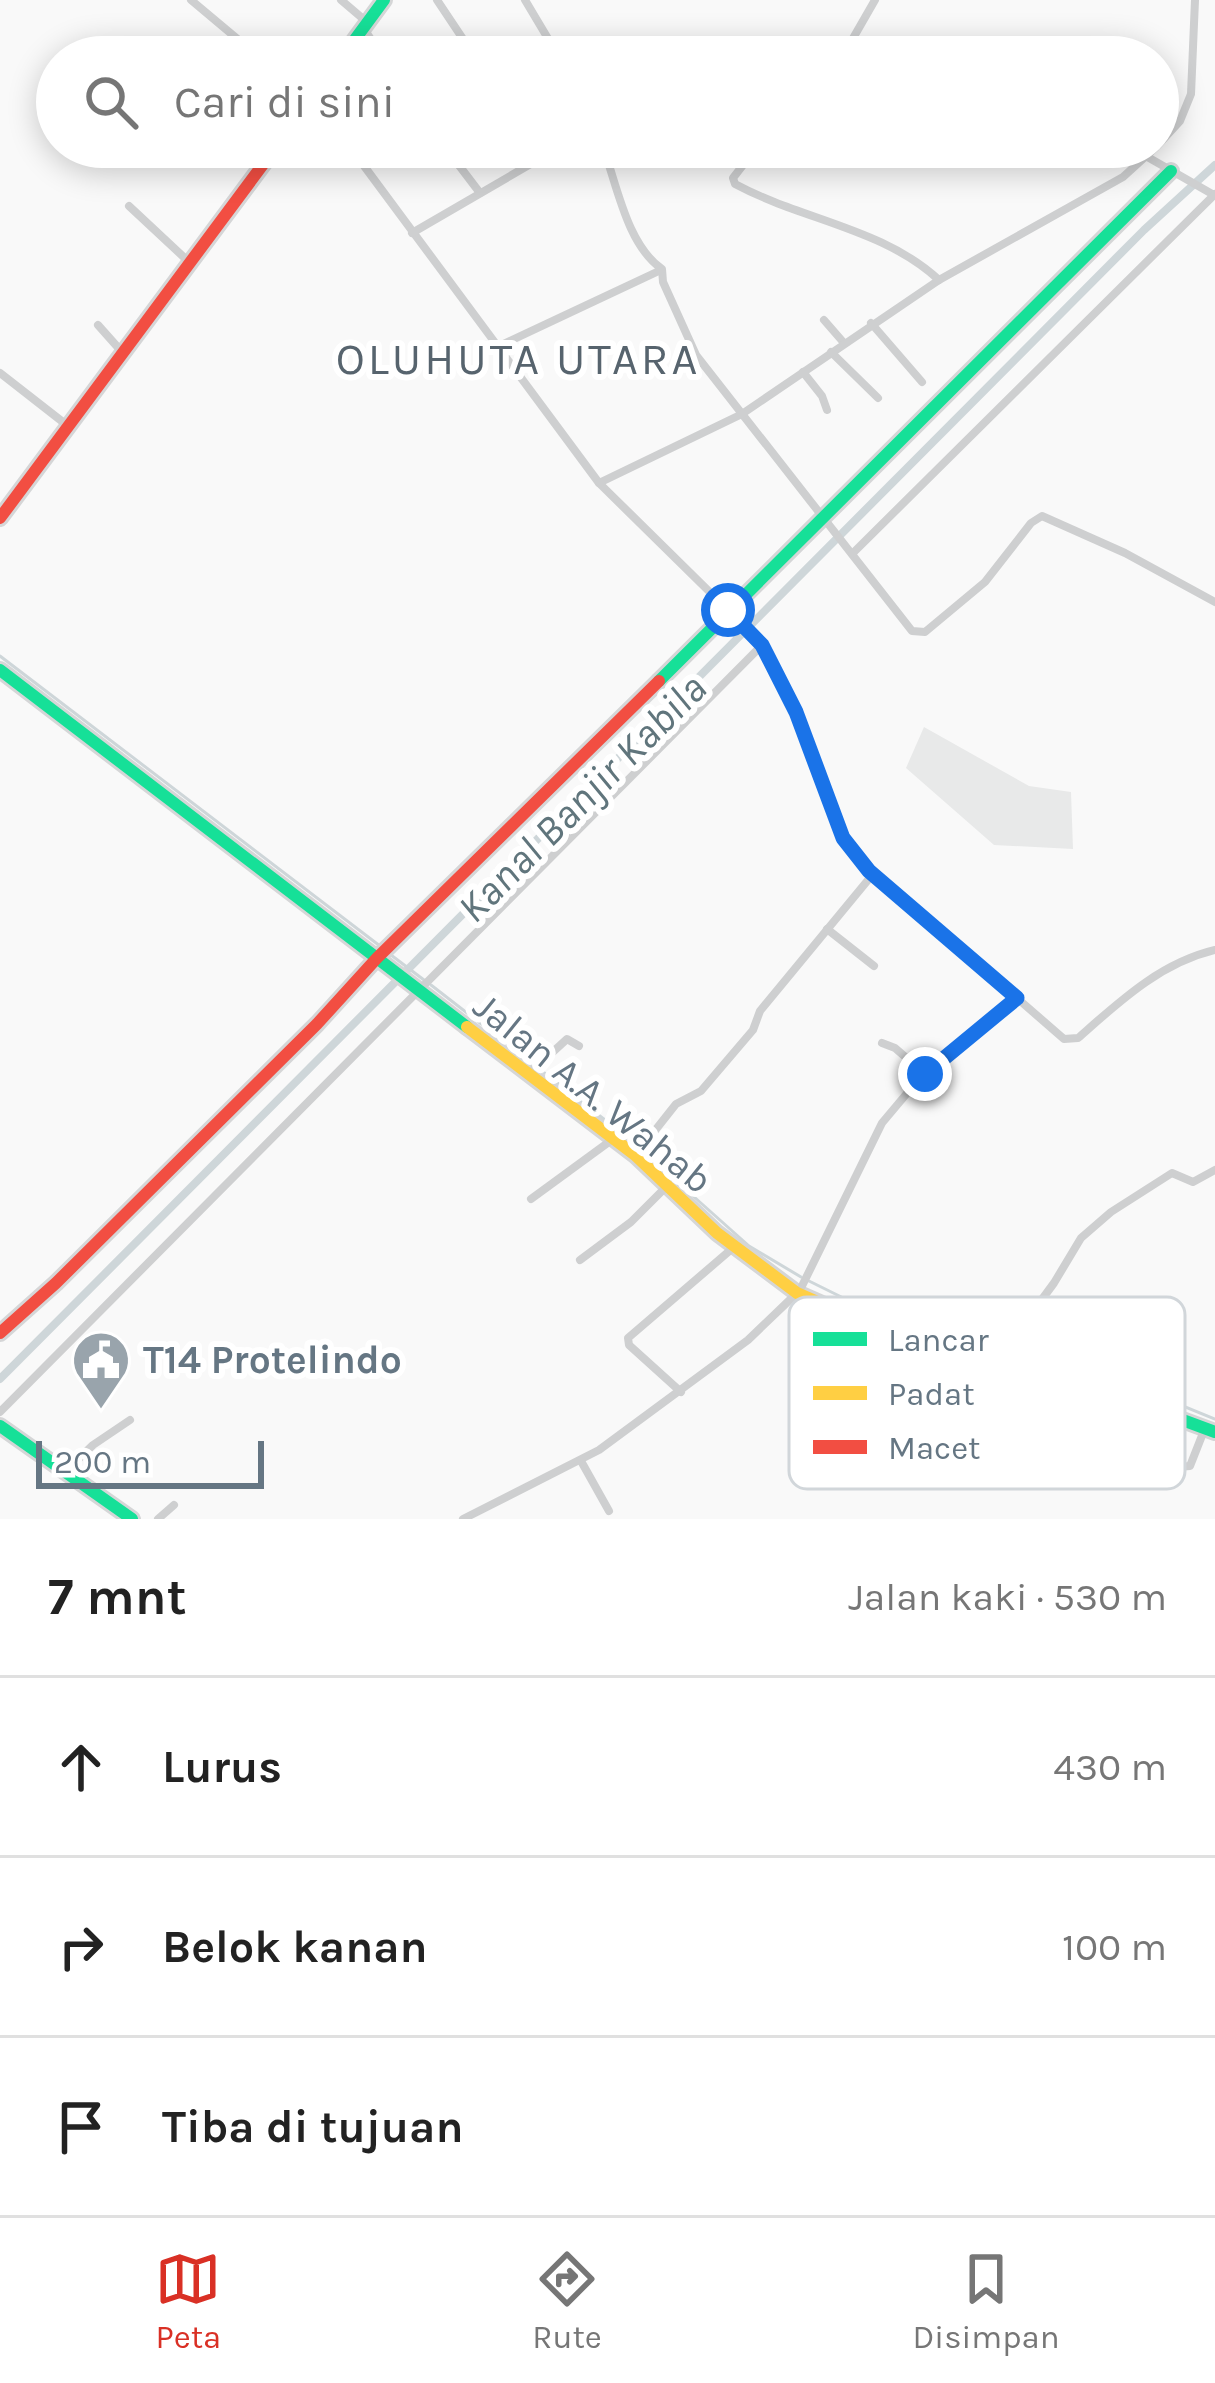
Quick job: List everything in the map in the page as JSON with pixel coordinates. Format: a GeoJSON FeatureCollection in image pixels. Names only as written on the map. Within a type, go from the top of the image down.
{"type":"FeatureCollection","features":[{"type":"Feature","properties":{"kind":"street"},"geometry":{"type":"LineString","coordinates":[[191,0],[234,36]]}},
{"type":"Feature","properties":{"kind":"street"},"geometry":{"type":"LineString","coordinates":[[204,10],[214,0]]}},
{"type":"Feature","properties":{"kind":"street"},"geometry":{"type":"LineString","coordinates":[[341,0],[371,36]]}},
{"type":"Feature","properties":{"kind":"street"},"geometry":{"type":"LineString","coordinates":[[358,36],[384,0]]}},
{"type":"Feature","properties":{"kind":"street"},"geometry":{"type":"LineString","coordinates":[[437,0],[461,36]]}},
{"type":"Feature","properties":{"kind":"street"},"geometry":{"type":"LineString","coordinates":[[525,0],[546,36]]}},
{"type":"Feature","properties":{"kind":"street"},"geometry":{"type":"LineString","coordinates":[[854,36],[875,0]]}},
{"type":"Feature","properties":{"kind":"street"},"geometry":{"type":"LineString","coordinates":[[1179,118],[1188,107],[1195,0]]}},
{"type":"Feature","properties":{"kind":"street"},"geometry":{"type":"LineString","coordinates":[[0,518],[260,168]]}},
{"type":"Feature","properties":{"kind":"street"},"geometry":{"type":"LineString","coordinates":[[365,168],[599,483],[760,643],[808,739],[843,838],[873,874],[1064,1039],[1078,1039],[1148,980],[1188,958],[1215,950]]}},
{"type":"Feature","properties":{"kind":"street"},"geometry":{"type":"LineString","coordinates":[[462,168],[480,193]]}},
{"type":"Feature","properties":{"kind":"street"},"geometry":{"type":"LineString","coordinates":[[412,232],[523,168]]}},
{"type":"Feature","properties":{"kind":"street"},"geometry":{"type":"LineString","coordinates":[[610,168],[626,215],[650,261],[662,269]]}},
{"type":"Feature","properties":{"kind":"street"},"geometry":{"type":"LineString","coordinates":[[741,168],[733,178],[736,184],[782,207],[889,245],[914,257],[939,280]]}},
{"type":"Feature","properties":{"kind":"street"},"geometry":{"type":"LineString","coordinates":[[599,483],[742,414],[939,280],[1134,168]]}},
{"type":"Feature","properties":{"kind":"street"},"geometry":{"type":"LineString","coordinates":[[850,549],[1214,194],[1167,168]]}},
{"type":"Feature","properties":{"kind":"street"},"geometry":{"type":"LineString","coordinates":[[0,1333],[56,1283],[81,1253],[1173,172]]}},
{"type":"Feature","properties":{"kind":"street"},"geometry":{"type":"LineString","coordinates":[[129,206],[189,262]]}},
{"type":"Feature","properties":{"kind":"street"},"geometry":{"type":"LineString","coordinates":[[497,347],[662,269]]}},
{"type":"Feature","properties":{"kind":"street"},"geometry":{"type":"LineString","coordinates":[[662,269],[663,282],[696,355],[917,633],[925,632],[985,582],[1031,523],[1042,516],[1125,553],[1215,602]]}},
{"type":"Feature","properties":{"kind":"street"},"geometry":{"type":"LineString","coordinates":[[824,320],[844,343]]}},
{"type":"Feature","properties":{"kind":"street"},"geometry":{"type":"LineString","coordinates":[[871,323],[922,382]]}},
{"type":"Feature","properties":{"kind":"street"},"geometry":{"type":"LineString","coordinates":[[98,325],[122,352]]}},
{"type":"Feature","properties":{"kind":"street"},"geometry":{"type":"LineString","coordinates":[[832,352],[878,398]]}},
{"type":"Feature","properties":{"kind":"street"},"geometry":{"type":"LineString","coordinates":[[803,372],[827,410]]}},
{"type":"Feature","properties":{"kind":"street"},"geometry":{"type":"LineString","coordinates":[[0,373],[68,426]]}},
{"type":"Feature","properties":{"kind":"street"},"geometry":{"type":"LineString","coordinates":[[0,1412],[413,987],[760,643]]}},
{"type":"Feature","properties":{"kind":"street","name":"Jalan A.A. Wahab"},"geometry":{"type":"LineString","coordinates":[[0,670],[413,987],[533,1070],[613,1139],[638,1151],[667,1186],[734,1246],[824,1297]]}},
{"type":"Feature","properties":{"kind":"street"},"geometry":{"type":"LineString","coordinates":[[638,1151],[676,1105],[697,1096],[749,1035],[760,1011],[873,874]]}},
{"type":"Feature","properties":{"kind":"street"},"geometry":{"type":"LineString","coordinates":[[827,929],[874,966]]}},
{"type":"Feature","properties":{"kind":"street"},"geometry":{"type":"LineString","coordinates":[[791,1297],[803,1285],[876,1132],[925,1074],[1017,998]]}},
{"type":"Feature","properties":{"kind":"street"},"geometry":{"type":"LineString","coordinates":[[533,1070],[567,1039],[579,1046]]}},
{"type":"Feature","properties":{"kind":"street"},"geometry":{"type":"LineString","coordinates":[[882,1043],[925,1074]]}},
{"type":"Feature","properties":{"kind":"street"},"geometry":{"type":"LineString","coordinates":[[531,1199],[613,1139]]}},
{"type":"Feature","properties":{"kind":"street"},"geometry":{"type":"LineString","coordinates":[[1044,1297],[1074,1247],[1093,1227],[1172,1173],[1193,1183],[1215,1170]]}},
{"type":"Feature","properties":{"kind":"street"},"geometry":{"type":"LineString","coordinates":[[580,1260],[631,1222],[667,1186]]}},
{"type":"Feature","properties":{"kind":"street"},"geometry":{"type":"LineString","coordinates":[[681,1392],[629,1345],[628,1338],[734,1246]]}},
{"type":"Feature","properties":{"kind":"street"},"geometry":{"type":"LineString","coordinates":[[463,1519],[581,1460],[681,1392],[748,1340],[789,1299]]}},
{"type":"Feature","properties":{"kind":"street"},"geometry":{"type":"LineString","coordinates":[[65,1472],[130,1420]]}},
{"type":"Feature","properties":{"kind":"street"},"geometry":{"type":"LineString","coordinates":[[0,1426],[132,1519]]}},
{"type":"Feature","properties":{"kind":"street"},"geometry":{"type":"LineString","coordinates":[[1185,1466],[1190,1466],[1210,1430]]}},
{"type":"Feature","properties":{"kind":"street"},"geometry":{"type":"LineString","coordinates":[[581,1460],[608,1511]]}},
{"type":"Feature","properties":{"kind":"street"},"geometry":{"type":"LineString","coordinates":[[158,1519],[174,1505]]}},
{"type":"Feature","properties":{"kind":"shaded area"},"geometry":{"type":"Polygon","coordinates":[[[924,727],[1029,786],[1071,792],[1073,849],[994,845],[906,768],[924,727]]]}},
{"type":"Feature","properties":{"kind":"waterway","name":"Kanal Banjir Kabila"},"geometry":{"type":"LineString","coordinates":[[0,1379],[1144,230],[1215,165]]}},
{"type":"Feature","properties":{"kind":"waterway"},"geometry":{"type":"LineString","coordinates":[[0,656],[380,946]]}},
{"type":"Feature","properties":{"kind":"waterway"},"geometry":{"type":"LineString","coordinates":[[387,952],[424,980]]}},
{"type":"Feature","properties":{"kind":"waterway"},"geometry":{"type":"LineString","coordinates":[[431,985],[627,1137],[749,1246],[801,1277]]}},
{"type":"Feature","properties":{"kind":"waterway"},"geometry":{"type":"LineString","coordinates":[[809,1281],[841,1297]]}},
{"type":"Feature","properties":{"kind":"waterway"},"geometry":{"type":"LineString","coordinates":[[1185,1407],[1215,1419]]}},
{"type":"Feature","properties":{"kind":"traffic: fast"},"geometry":{"type":"LineString","coordinates":[[357,36],[384,0]]}},
{"type":"Feature","properties":{"kind":"traffic: fast"},"geometry":{"type":"LineString","coordinates":[[659,681],[1171,171]]}},
{"type":"Feature","properties":{"kind":"traffic: fast"},"geometry":{"type":"LineString","coordinates":[[0,670],[467,1027]]}},
{"type":"Feature","properties":{"kind":"traffic: fast"},"geometry":{"type":"LineString","coordinates":[[1185,1421],[1215,1432]]}},
{"type":"Feature","properties":{"kind":"traffic: fast"},"geometry":{"type":"LineString","coordinates":[[0,1426],[132,1519]]}},
{"type":"Feature","properties":{"kind":"traffic: slow"},"geometry":{"type":"LineString","coordinates":[[467,1027],[635,1155],[717,1233],[806,1297]]}},
{"type":"Feature","properties":{"kind":"traffic: jam"},"geometry":{"type":"LineString","coordinates":[[0,518],[260,168]]}},
{"type":"Feature","properties":{"kind":"traffic: jam"},"geometry":{"type":"LineString","coordinates":[[0,1333],[56,1283],[659,681]]}},
{"type":"Feature","properties":{"kind":"place","name":"T14 Protelindo"},"geometry":{"type":"Point","coordinates":[101,1411]}},
{"type":"Feature","properties":{"kind":"district","name":"OLUHUTA UTARA"},"geometry":{"type":"Point","coordinates":[518,359]}},
{"type":"Feature","properties":{"kind":"route"},"geometry":{"type":"LineString","coordinates":[[728,610],[762,645],[782,682],[843,838],[869,871],[1017,998],[925,1074]]}}]}
